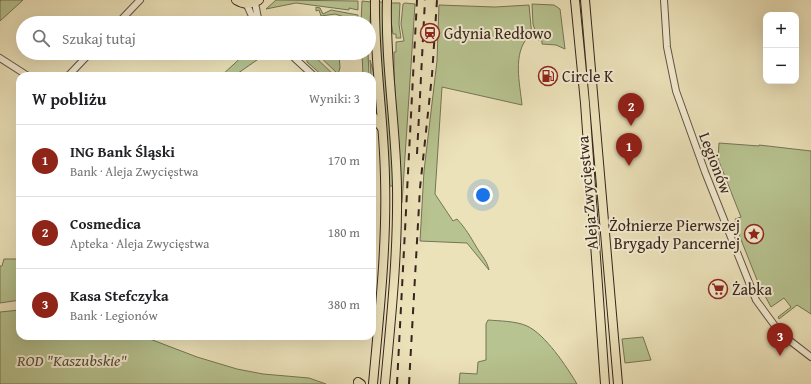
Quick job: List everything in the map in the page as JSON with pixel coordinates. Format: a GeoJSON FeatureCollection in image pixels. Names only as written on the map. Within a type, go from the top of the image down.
{"type":"FeatureCollection","features":[{"type":"Feature","properties":{"kind":"main road"},"geometry":{"type":"LineString","coordinates":[[236,0],[240,3],[253,2]]}},
{"type":"Feature","properties":{"kind":"main road"},"geometry":{"type":"LineString","coordinates":[[375,0],[375,16]]}},
{"type":"Feature","properties":{"kind":"main road"},"geometry":{"type":"LineString","coordinates":[[385,384],[392,313],[397,188],[396,150],[388,61],[387,0]]}},
{"type":"Feature","properties":{"kind":"main road","name":"Aleja Zwycięstwa"},"geometry":{"type":"LineString","coordinates":[[575,0],[586,110],[605,384]]}},
{"type":"Feature","properties":{"kind":"main road","name":"Aleja Zwycięstwa"},"geometry":{"type":"LineString","coordinates":[[585,0],[618,384]]}},
{"type":"Feature","properties":{"kind":"main road"},"geometry":{"type":"LineString","coordinates":[[373,384],[385,220],[385,177],[376,49]]}},
{"type":"Feature","properties":{"kind":"main road"},"geometry":{"type":"LineString","coordinates":[[376,120],[382,129]]}},
{"type":"Feature","properties":{"kind":"street"},"geometry":{"type":"LineString","coordinates":[[125,16],[140,0]]}},
{"type":"Feature","properties":{"kind":"street","name":"Legionów"},"geometry":{"type":"LineString","coordinates":[[664,0],[667,47],[676,91],[705,172],[756,300],[778,330],[811,357]]}},
{"type":"Feature","properties":{"kind":"street"},"geometry":{"type":"LineString","coordinates":[[253,2],[251,14],[253,16]]}},
{"type":"Feature","properties":{"kind":"street"},"geometry":{"type":"LineString","coordinates":[[0,58],[22,72]]}},
{"type":"Feature","properties":{"kind":"street"},"geometry":{"type":"LineString","coordinates":[[72,72],[83,60]]}},
{"type":"Feature","properties":{"kind":"street"},"geometry":{"type":"LineString","coordinates":[[297,60],[310,72]]}},
{"type":"Feature","properties":{"kind":"green space"},"geometry":{"type":"Polygon","coordinates":[[[1,0],[23,0],[0,21],[1,0]]]}},
{"type":"Feature","properties":{"kind":"green space"},"geometry":{"type":"Polygon","coordinates":[[[276,0],[358,1],[358,10],[296,3],[266,9],[276,0]]]}},
{"type":"Feature","properties":{"kind":"green space"},"geometry":{"type":"Polygon","coordinates":[[[362,1],[371,2],[370,16],[361,16],[362,1]]]}},
{"type":"Feature","properties":{"kind":"green space"},"geometry":{"type":"Polygon","coordinates":[[[378,2],[383,2],[394,186],[388,186],[379,45],[378,2]]]}},
{"type":"Feature","properties":{"kind":"green space"},"geometry":{"type":"Polygon","coordinates":[[[391,3],[400,3],[399,24],[401,38],[396,38],[396,34],[393,34],[391,3]]]}},
{"type":"Feature","properties":{"kind":"green space"},"geometry":{"type":"Polygon","coordinates":[[[403,4],[415,4],[401,203],[394,52],[396,52],[396,42],[404,41],[401,24],[403,4]]]}},
{"type":"Feature","properties":{"kind":"green space"},"geometry":{"type":"Polygon","coordinates":[[[532,4],[554,5],[560,9],[565,49],[556,45],[542,44],[542,41],[538,40],[533,24],[532,4]]]}},
{"type":"Feature","properties":{"kind":"green space"},"geometry":{"type":"Polygon","coordinates":[[[439,5],[495,7],[529,5],[532,37],[529,36],[520,51],[518,69],[522,105],[442,87],[435,194],[453,221],[457,219],[465,229],[486,261],[489,270],[467,243],[420,241],[424,171],[437,61],[439,5]]]}},
{"type":"Feature","properties":{"kind":"green space"},"geometry":{"type":"Polygon","coordinates":[[[316,7],[320,8],[323,14],[331,10],[358,16],[341,16],[335,14],[321,16],[319,10],[316,11],[316,7]]]}},
{"type":"Feature","properties":{"kind":"green space"},"geometry":{"type":"Polygon","coordinates":[[[238,60],[257,60],[240,72],[225,72],[238,60]]]}},
{"type":"Feature","properties":{"kind":"green space"},"geometry":{"type":"Polygon","coordinates":[[[307,60],[318,60],[331,72],[318,72],[307,62],[307,60]]]}},
{"type":"Feature","properties":{"kind":"green space"},"geometry":{"type":"Polygon","coordinates":[[[323,60],[339,60],[340,68],[339,72],[336,72],[323,60]]]}},
{"type":"Feature","properties":{"kind":"green space"},"geometry":{"type":"Polygon","coordinates":[[[362,60],[368,60],[369,72],[363,72],[362,60]]]}},
{"type":"Feature","properties":{"kind":"green space"},"geometry":{"type":"Polygon","coordinates":[[[370,60],[373,72],[371,72],[370,60]]]}},
{"type":"Feature","properties":{"kind":"green space"},"geometry":{"type":"Polygon","coordinates":[[[719,143],[759,145],[811,151],[811,314],[797,305],[779,319],[778,317],[791,307],[784,298],[771,307],[759,285],[734,222],[736,221],[735,219],[741,217],[718,159],[719,143]]]}},
{"type":"Feature","properties":{"kind":"green space"},"geometry":{"type":"Polygon","coordinates":[[[4,259],[16,259],[16,301],[0,303],[0,266],[2,266],[4,259]]]}},
{"type":"Feature","properties":{"kind":"green space","name":"ROD \"Kaszubskie\""},"geometry":{"type":"Polygon","coordinates":[[[16,310],[16,340],[152,340],[197,357],[237,369],[263,374],[309,378],[326,384],[0,384],[0,312],[16,310]]]}},
{"type":"Feature","properties":{"kind":"green space"},"geometry":{"type":"Polygon","coordinates":[[[488,320],[518,323],[534,330],[548,343],[568,369],[577,384],[459,384],[460,373],[477,374],[478,362],[486,360],[486,324],[488,320]]]}},
{"type":"Feature","properties":{"kind":"green space"},"geometry":{"type":"Polygon","coordinates":[[[643,337],[651,360],[625,363],[622,339],[643,337]]]}},
{"type":"Feature","properties":{"kind":"railway"},"geometry":{"type":"LineString","coordinates":[[397,384],[417,0]]}},
{"type":"Feature","properties":{"kind":"railway"},"geometry":{"type":"LineString","coordinates":[[417,154],[425,0]]}},
{"type":"Feature","properties":{"kind":"railway"},"geometry":{"type":"LineString","coordinates":[[409,384],[420,188],[432,75],[437,0]]}},
{"type":"Feature","properties":{"kind":"place","name":"Gdynia Redłowo"},"geometry":{"type":"Point","coordinates":[430,33]}},
{"type":"Feature","properties":{"kind":"place","name":"Circle K"},"geometry":{"type":"Point","coordinates":[548,76]}},
{"type":"Feature","properties":{"kind":"place","name":"Cosmedica"},"geometry":{"type":"Point","coordinates":[631,126]}},
{"type":"Feature","properties":{"kind":"place","name":"ING Bank Śląski"},"geometry":{"type":"Point","coordinates":[629,166]}},
{"type":"Feature","properties":{"kind":"place","name":"Żołnierze Pierwszej Brygady Pancernej"},"geometry":{"type":"Point","coordinates":[754,234]}},
{"type":"Feature","properties":{"kind":"place","name":"Żabka"},"geometry":{"type":"Point","coordinates":[718,289]}},
{"type":"Feature","properties":{"kind":"place","name":"Kasa Stefczyka"},"geometry":{"type":"Point","coordinates":[780,356]}}]}
